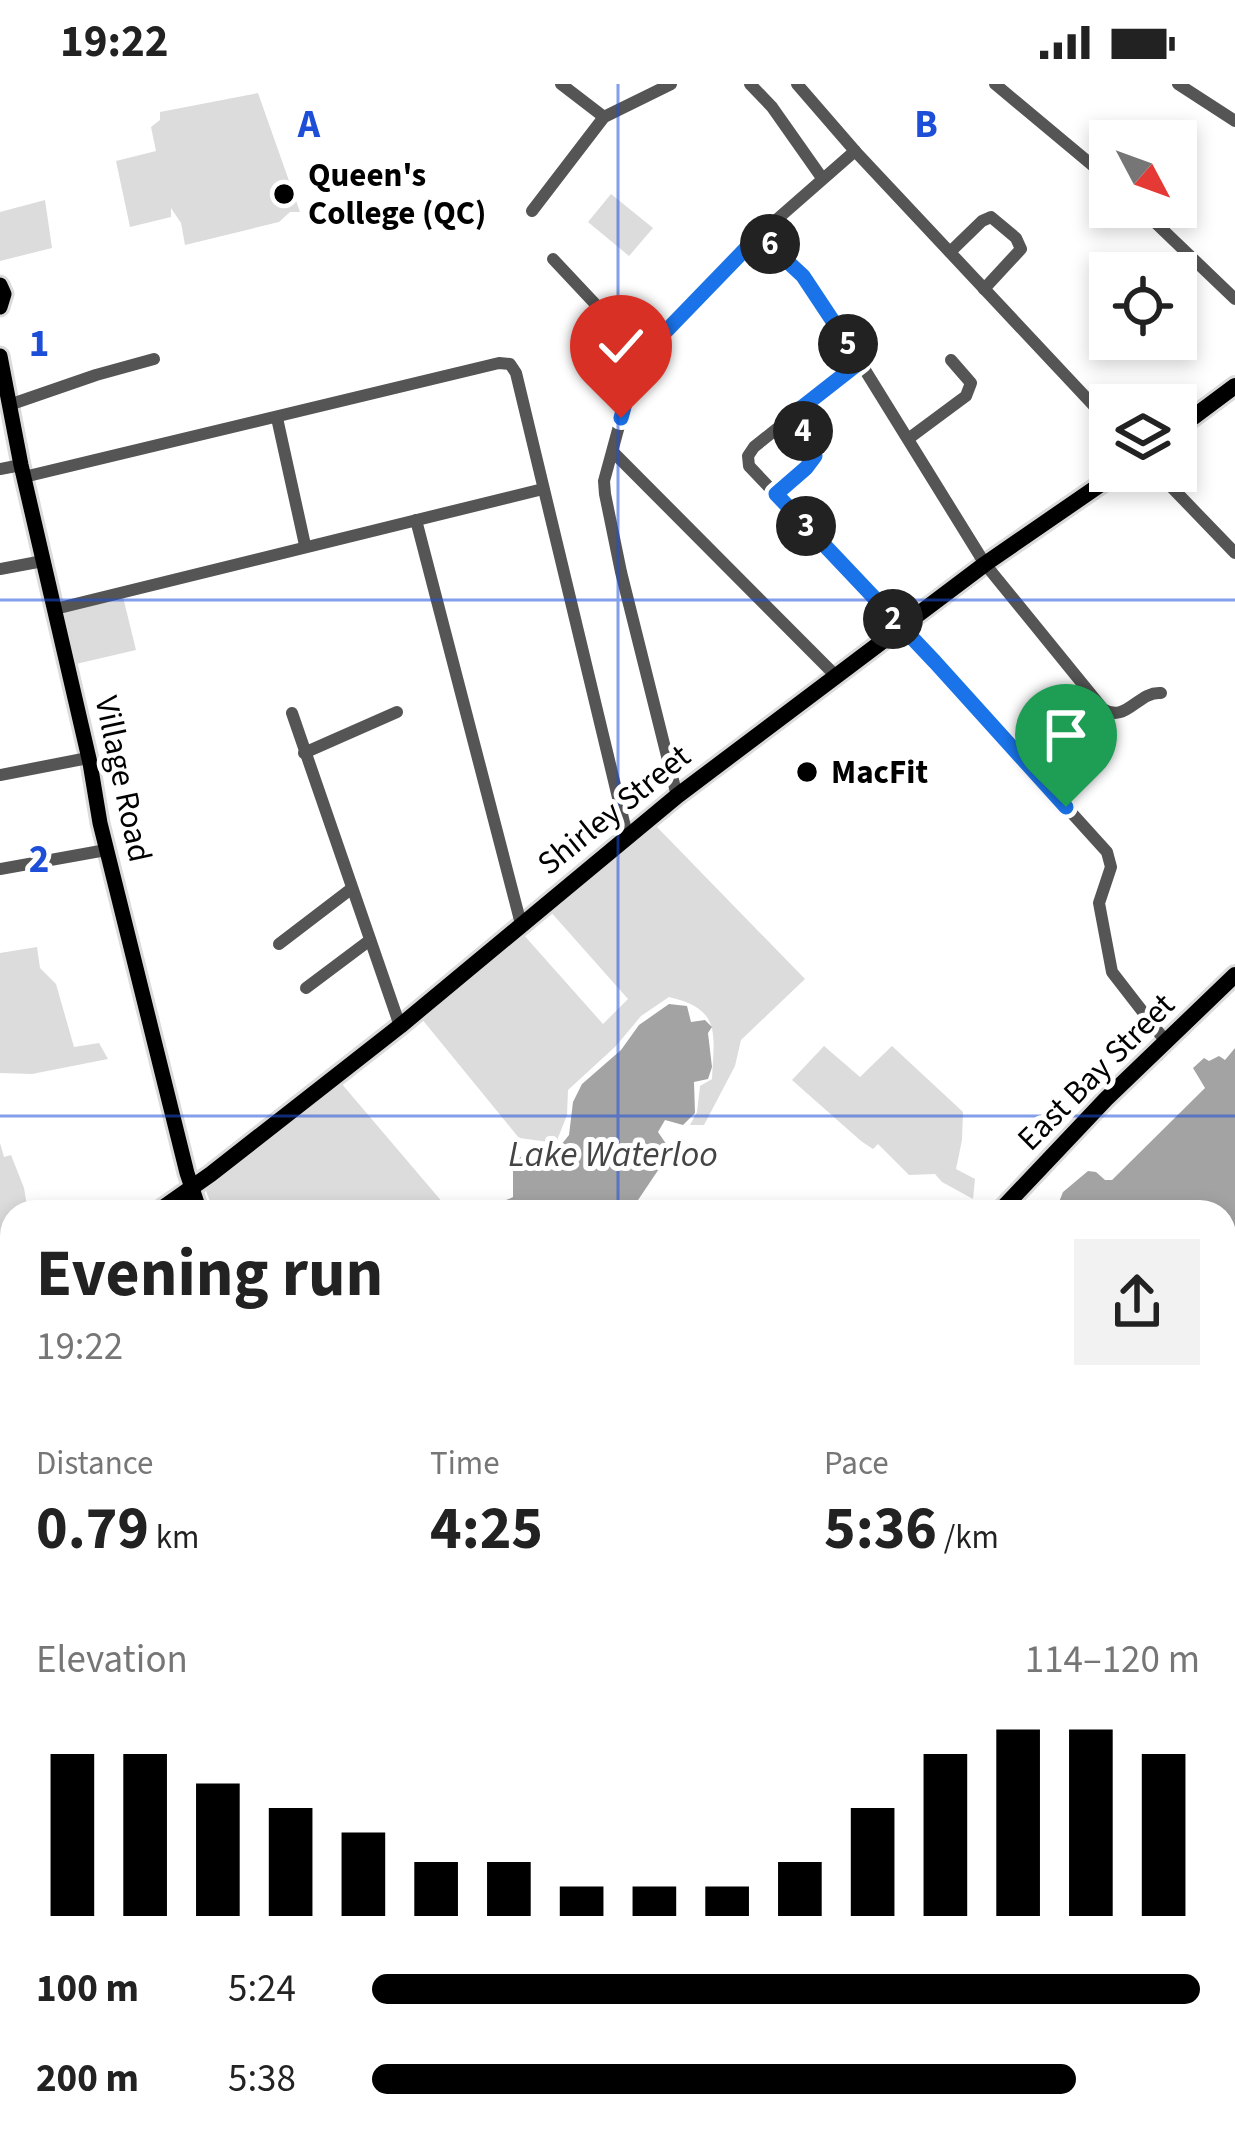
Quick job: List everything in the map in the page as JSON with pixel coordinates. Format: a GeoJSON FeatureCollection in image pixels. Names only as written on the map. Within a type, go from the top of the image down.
{"type":"FeatureCollection","features":[{"type":"Feature","properties":{"kind":"highway"},"geometry":{"type":"LineString","coordinates":[[1197,414],[1235,386]]}},
{"type":"Feature","properties":{"kind":"highway","name":"Shirley Street"},"geometry":{"type":"LineString","coordinates":[[173,1200],[400,1026],[677,796],[985,564],[1090,492]]}},
{"type":"Feature","properties":{"kind":"highway","name":"East Bay Street"},"geometry":{"type":"LineString","coordinates":[[1010,1200],[1106,1099],[1235,975]]}},
{"type":"Feature","properties":{"kind":"main road"},"geometry":{"type":"LineString","coordinates":[[0,285],[4,294],[0,307]]}},
{"type":"Feature","properties":{"kind":"main road","name":"Village Road"},"geometry":{"type":"LineString","coordinates":[[0,356],[106,850],[196,1200]]}},
{"type":"Feature","properties":{"kind":"street"},"geometry":{"type":"LineString","coordinates":[[561,84],[604,117]]}},
{"type":"Feature","properties":{"kind":"street"},"geometry":{"type":"LineString","coordinates":[[532,211],[604,117],[671,84]]}},
{"type":"Feature","properties":{"kind":"street"},"geometry":{"type":"LineString","coordinates":[[750,84],[822,178]]}},
{"type":"Feature","properties":{"kind":"street"},"geometry":{"type":"LineString","coordinates":[[797,84],[1089,401]]}},
{"type":"Feature","properties":{"kind":"street"},"geometry":{"type":"LineString","coordinates":[[995,84],[1089,162]]}},
{"type":"Feature","properties":{"kind":"street"},"geometry":{"type":"LineString","coordinates":[[1178,84],[1235,121]]}},
{"type":"Feature","properties":{"kind":"street"},"geometry":{"type":"LineString","coordinates":[[677,796],[605,494],[604,482],[634,370],[652,344],[759,235],[855,151]]}},
{"type":"Feature","properties":{"kind":"street"},"geometry":{"type":"LineString","coordinates":[[950,252],[991,217],[1016,238],[1021,249],[984,289]]}},
{"type":"Feature","properties":{"kind":"street"},"geometry":{"type":"LineString","coordinates":[[1162,228],[1233,291]]}},
{"type":"Feature","properties":{"kind":"street"},"geometry":{"type":"LineString","coordinates":[[759,235],[803,276],[985,564],[1103,709],[1118,715],[1150,693],[1161,693]]}},
{"type":"Feature","properties":{"kind":"street"},"geometry":{"type":"LineString","coordinates":[[553,259],[599,308],[652,344]]}},
{"type":"Feature","properties":{"kind":"street"},"geometry":{"type":"LineString","coordinates":[[10,405],[154,359]]}},
{"type":"Feature","properties":{"kind":"street"},"geometry":{"type":"LineString","coordinates":[[908,440],[970,390],[970,383],[951,359]]}},
{"type":"Feature","properties":{"kind":"street"},"geometry":{"type":"LineString","coordinates":[[860,362],[754,447],[748,456],[751,470],[1106,852],[1111,867],[1099,903],[1112,972],[1167,1043]]}},
{"type":"Feature","properties":{"kind":"street"},"geometry":{"type":"LineString","coordinates":[[0,469],[23,471],[277,418],[508,363],[515,370],[627,836]]}},
{"type":"Feature","properties":{"kind":"street"},"geometry":{"type":"LineString","coordinates":[[776,494],[815,456],[813,444],[791,416]]}},
{"type":"Feature","properties":{"kind":"street"},"geometry":{"type":"LineString","coordinates":[[277,418],[305,545]]}},
{"type":"Feature","properties":{"kind":"street"},"geometry":{"type":"LineString","coordinates":[[613,452],[836,676]]}},
{"type":"Feature","properties":{"kind":"street"},"geometry":{"type":"LineString","coordinates":[[55,609],[543,489]]}},
{"type":"Feature","properties":{"kind":"street"},"geometry":{"type":"LineString","coordinates":[[1176,492],[1235,553]]}},
{"type":"Feature","properties":{"kind":"street"},"geometry":{"type":"LineString","coordinates":[[416,520],[521,924]]}},
{"type":"Feature","properties":{"kind":"street"},"geometry":{"type":"LineString","coordinates":[[0,569],[43,561]]}},
{"type":"Feature","properties":{"kind":"street"},"geometry":{"type":"LineString","coordinates":[[304,753],[397,712]]}},
{"type":"Feature","properties":{"kind":"street"},"geometry":{"type":"LineString","coordinates":[[292,713],[400,1026]]}},
{"type":"Feature","properties":{"kind":"street"},"geometry":{"type":"LineString","coordinates":[[0,776],[88,758]]}},
{"type":"Feature","properties":{"kind":"street"},"geometry":{"type":"LineString","coordinates":[[0,869],[106,850]]}},
{"type":"Feature","properties":{"kind":"street"},"geometry":{"type":"LineString","coordinates":[[279,944],[351,889]]}},
{"type":"Feature","properties":{"kind":"street"},"geometry":{"type":"LineString","coordinates":[[306,988],[370,940]]}},
{"type":"Feature","properties":{"kind":"shaded area"},"geometry":{"type":"Polygon","coordinates":[[[258,93],[300,212],[290,212],[279,222],[185,245],[181,223],[171,208],[171,217],[130,227],[116,161],[156,151],[151,127],[160,120],[160,112],[258,93]]]}},
{"type":"Feature","properties":{"kind":"shaded area"},"geometry":{"type":"Polygon","coordinates":[[[611,194],[653,228],[629,256],[588,222],[611,194]]]}},
{"type":"Feature","properties":{"kind":"shaded area"},"geometry":{"type":"Polygon","coordinates":[[[45,200],[52,248],[0,261],[0,212],[45,200]]]}},
{"type":"Feature","properties":{"kind":"shaded area"},"geometry":{"type":"Polygon","coordinates":[[[123,597],[136,650],[76,664],[64,611],[123,597]]]}},
{"type":"Feature","properties":{"kind":"shaded area"},"geometry":{"type":"Polygon","coordinates":[[[656,826],[805,979],[741,1040],[735,1066],[704,1125],[690,1125],[700,1086],[712,1079],[711,1026],[698,1009],[669,997],[641,1016],[568,1090],[567,1115],[556,1143],[519,1138],[421,1018],[522,933],[603,1024],[628,999],[549,910],[656,826]]]}},
{"type":"Feature","properties":{"kind":"shaded area"},"geometry":{"type":"Polygon","coordinates":[[[37,947],[40,968],[56,984],[74,1047],[99,1043],[108,1059],[32,1074],[0,1073],[0,953],[37,947]]]}},
{"type":"Feature","properties":{"kind":"shaded area"},"geometry":{"type":"Polygon","coordinates":[[[824,1046],[860,1077],[892,1046],[963,1112],[956,1169],[975,1179],[973,1199],[935,1174],[909,1175],[878,1144],[873,1149],[861,1141],[792,1080],[824,1046]]]}},
{"type":"Feature","properties":{"kind":"shaded area"},"geometry":{"type":"Polygon","coordinates":[[[341,1083],[441,1200],[209,1200],[206,1191],[341,1083]]]}},
{"type":"Feature","properties":{"kind":"shaded area"},"geometry":{"type":"Polygon","coordinates":[[[0,1143],[4,1157],[11,1155],[26,1200],[0,1200],[0,1143]]]}},
{"type":"Feature","properties":{"kind":"water","name":"Lake Waterloo"},"geometry":{"type":"Polygon","coordinates":[[[669,1004],[687,1006],[691,1022],[705,1020],[712,1027],[708,1033],[712,1067],[708,1079],[694,1082],[695,1113],[683,1125],[665,1120],[658,1132],[671,1151],[638,1200],[503,1200],[513,1197],[513,1164],[535,1144],[557,1157],[569,1135],[573,1102],[582,1084],[621,1050],[639,1025],[669,1004]]]}},
{"type":"Feature","properties":{"kind":"water"},"geometry":{"type":"Polygon","coordinates":[[[1235,1048],[1235,1200],[1060,1200],[1088,1171],[1112,1180],[1205,1088],[1193,1068],[1204,1058],[1225,1060],[1235,1048]]]}},
{"type":"Feature","properties":{"kind":"place","name":"Queen's College (QC)"},"geometry":{"type":"Point","coordinates":[284,194]}},
{"type":"Feature","properties":{"kind":"place","name":"MacFit"},"geometry":{"type":"Point","coordinates":[807,772]}},
{"type":"Feature","properties":{"kind":"route"},"geometry":{"type":"LineString","coordinates":[[621,418],[640,358],[759,235],[803,276],[860,362],[791,416],[813,444],[815,456],[776,494],[1066,807]]}}]}
